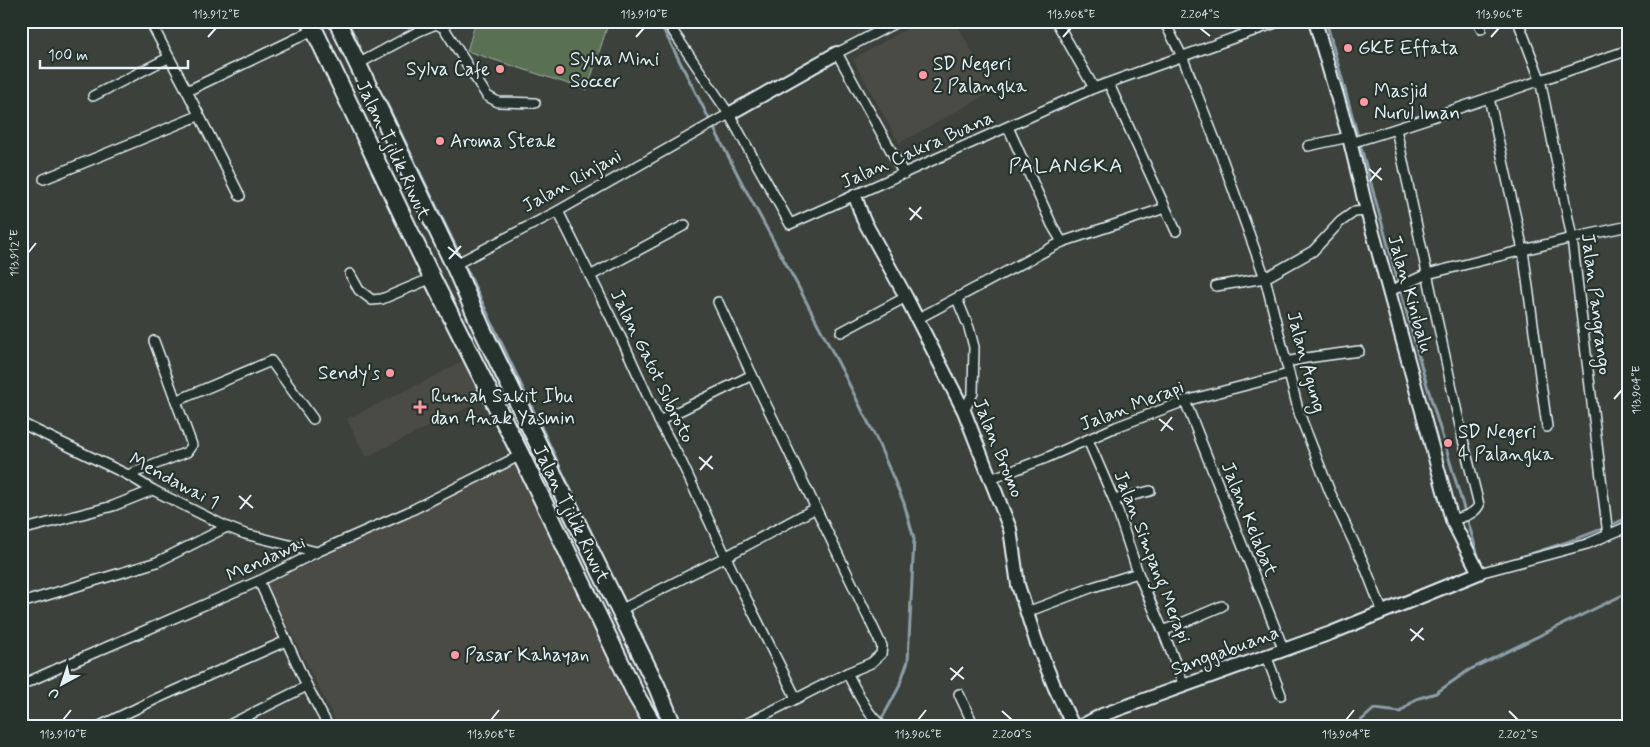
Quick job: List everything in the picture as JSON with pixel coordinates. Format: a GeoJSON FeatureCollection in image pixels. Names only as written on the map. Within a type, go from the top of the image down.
{"type":"FeatureCollection","features":[{"type":"Feature","properties":{"kind":"highway","name":"Jalan Tjilik Riwut"},"geometry":{"type":"LineString","coordinates":[[337,21],[454,265],[482,329],[657,687],[673,726]]}},
{"type":"Feature","properties":{"kind":"highway","name":"Jalan Tjilik Riwut"},"geometry":{"type":"LineString","coordinates":[[312,25],[432,278],[521,455],[637,697],[654,726]]}},
{"type":"Feature","properties":{"kind":"highway"},"geometry":{"type":"LineString","coordinates":[[361,130],[384,118]]}},
{"type":"Feature","properties":{"kind":"street"},"geometry":{"type":"LineString","coordinates":[[150,21],[240,196]]}},
{"type":"Feature","properties":{"kind":"street"},"geometry":{"type":"LineString","coordinates":[[669,22],[724,117],[837,53],[899,21]]}},
{"type":"Feature","properties":{"kind":"street"},"geometry":{"type":"LineString","coordinates":[[1056,21],[1094,88]]}},
{"type":"Feature","properties":{"kind":"street","name":"Jalan Agung"},"geometry":{"type":"LineString","coordinates":[[1164,21],[1182,56],[1219,150],[1265,278],[1299,413],[1330,492],[1364,564],[1383,612]]}},
{"type":"Feature","properties":{"kind":"street","name":"Jalan Cakra Buana"},"geometry":{"type":"LineString","coordinates":[[724,117],[790,224],[1094,88],[1282,21]]}},
{"type":"Feature","properties":{"kind":"street","name":"Jalan Kinibalu"},"geometry":{"type":"LineString","coordinates":[[1315,21],[1350,140],[1367,211],[1452,520],[1479,573]]}},
{"type":"Feature","properties":{"kind":"street","name":"Jalan Pangrango"},"geometry":{"type":"LineString","coordinates":[[1518,21],[1540,79],[1572,238],[1608,535]]}},
{"type":"Feature","properties":{"kind":"street"},"geometry":{"type":"LineString","coordinates":[[358,64],[413,34],[436,24],[444,28],[487,96],[498,102],[535,103]]}},
{"type":"Feature","properties":{"kind":"street"},"geometry":{"type":"LineString","coordinates":[[187,91],[312,25]]}},
{"type":"Feature","properties":{"kind":"street"},"geometry":{"type":"LineString","coordinates":[[1308,146],[1350,140],[1396,129],[1629,50]]}},
{"type":"Feature","properties":{"kind":"street"},"geometry":{"type":"LineString","coordinates":[[837,53],[904,174]]}},
{"type":"Feature","properties":{"kind":"street"},"geometry":{"type":"LineString","coordinates":[[93,96],[168,58]]}},
{"type":"Feature","properties":{"kind":"street"},"geometry":{"type":"LineString","coordinates":[[1109,84],[1176,231]]}},
{"type":"Feature","properties":{"kind":"street"},"geometry":{"type":"LineString","coordinates":[[1489,98],[1523,250],[1547,427]]}},
{"type":"Feature","properties":{"kind":"street"},"geometry":{"type":"LineString","coordinates":[[44,179],[198,116]]}},
{"type":"Feature","properties":{"kind":"street","name":"Jalan Rinjani"},"geometry":{"type":"LineString","coordinates":[[454,265],[558,211],[724,117]]}},
{"type":"Feature","properties":{"kind":"street"},"geometry":{"type":"LineString","coordinates":[[1008,127],[1052,225],[1062,242]]}},
{"type":"Feature","properties":{"kind":"street"},"geometry":{"type":"LineString","coordinates":[[1396,129],[1463,440],[1479,505],[1478,508],[1469,514],[1452,520]]}},
{"type":"Feature","properties":{"kind":"street","name":"Jalan Bromo"},"geometry":{"type":"LineString","coordinates":[[855,196],[864,219],[964,411],[1010,529],[1018,585],[1036,642],[1073,726]]}},
{"type":"Feature","properties":{"kind":"street"},"geometry":{"type":"LineString","coordinates":[[917,319],[1062,242],[1166,208]]}},
{"type":"Feature","properties":{"kind":"street","name":"Jalan Gatot Subroto"},"geometry":{"type":"LineString","coordinates":[[558,211],[624,344],[659,421],[682,463],[725,557],[796,698]]}},
{"type":"Feature","properties":{"kind":"street"},"geometry":{"type":"LineString","coordinates":[[1216,286],[1265,278],[1312,250],[1340,222],[1354,212],[1367,211]]}},
{"type":"Feature","properties":{"kind":"street"},"geometry":{"type":"LineString","coordinates":[[590,276],[686,225]]}},
{"type":"Feature","properties":{"kind":"street"},"geometry":{"type":"LineString","coordinates":[[1390,291],[1427,274],[1572,238],[1629,226]]}},
{"type":"Feature","properties":{"kind":"street"},"geometry":{"type":"LineString","coordinates":[[350,274],[359,290],[372,300],[382,299],[432,278]]}},
{"type":"Feature","properties":{"kind":"street"},"geometry":{"type":"LineString","coordinates":[[841,332],[906,297]]}},
{"type":"Feature","properties":{"kind":"street"},"geometry":{"type":"LineString","coordinates":[[957,299],[970,328],[974,347],[973,393],[964,411]]}},
{"type":"Feature","properties":{"kind":"street"},"geometry":{"type":"LineString","coordinates":[[718,302],[882,646],[881,654],[875,661],[847,673],[742,726]]}},
{"type":"Feature","properties":{"kind":"street"},"geometry":{"type":"LineString","coordinates":[[128,475],[186,452],[192,447],[154,341]]}},
{"type":"Feature","properties":{"kind":"street"},"geometry":{"type":"LineString","coordinates":[[1286,362],[1359,351]]}},
{"type":"Feature","properties":{"kind":"street"},"geometry":{"type":"LineString","coordinates":[[176,401],[271,361],[313,419]]}},
{"type":"Feature","properties":{"kind":"street","name":"Jalan Merapi"},"geometry":{"type":"LineString","coordinates":[[991,479],[1116,427],[1185,401],[1289,374]]}},
{"type":"Feature","properties":{"kind":"street"},"geometry":{"type":"LineString","coordinates":[[659,421],[752,375]]}},
{"type":"Feature","properties":{"kind":"street","name":"Jalan Kelabat"},"geometry":{"type":"LineString","coordinates":[[1185,401],[1283,648]]}},
{"type":"Feature","properties":{"kind":"street","name":"Mendawai 1"},"geometry":{"type":"LineString","coordinates":[[21,423],[128,475],[153,490],[227,527],[244,534],[317,552]]}},
{"type":"Feature","properties":{"kind":"street","name":"Jalan Simpang Merapi"},"geometry":{"type":"LineString","coordinates":[[1088,440],[1114,500],[1138,573],[1184,686]]}},
{"type":"Feature","properties":{"kind":"street","name":"Mendawai"},"geometry":{"type":"LineString","coordinates":[[21,685],[259,581],[317,552],[408,512],[521,455]]}},
{"type":"Feature","properties":{"kind":"street"},"geometry":{"type":"LineString","coordinates":[[21,530],[113,506],[153,490]]}},
{"type":"Feature","properties":{"kind":"street"},"geometry":{"type":"LineString","coordinates":[[1114,500],[1150,491]]}},
{"type":"Feature","properties":{"kind":"street"},"geometry":{"type":"LineString","coordinates":[[620,610],[816,508]]}},
{"type":"Feature","properties":{"kind":"street"},"geometry":{"type":"LineString","coordinates":[[1383,612],[1479,573],[1587,544],[1629,526]]}},
{"type":"Feature","properties":{"kind":"street"},"geometry":{"type":"LineString","coordinates":[[21,603],[157,562],[227,527]]}},
{"type":"Feature","properties":{"kind":"street"},"geometry":{"type":"LineString","coordinates":[[1027,612],[1093,587],[1138,573]]}},
{"type":"Feature","properties":{"kind":"street"},"geometry":{"type":"LineString","coordinates":[[259,581],[286,642],[328,726]]}},
{"type":"Feature","properties":{"kind":"street"},"geometry":{"type":"LineString","coordinates":[[1163,631],[1222,606]]}},
{"type":"Feature","properties":{"kind":"street","name":"Sanggabuana"},"geometry":{"type":"LineString","coordinates":[[1081,726],[1102,716],[1383,612]]}},
{"type":"Feature","properties":{"kind":"street"},"geometry":{"type":"LineString","coordinates":[[100,726],[158,698],[286,642]]}},
{"type":"Feature","properties":{"kind":"street"},"geometry":{"type":"LineString","coordinates":[[1266,655],[1281,695]]}},
{"type":"Feature","properties":{"kind":"street"},"geometry":{"type":"LineString","coordinates":[[847,673],[873,718],[881,725]]}},
{"type":"Feature","properties":{"kind":"street"},"geometry":{"type":"LineString","coordinates":[[227,726],[307,686]]}},
{"type":"Feature","properties":{"kind":"street"},"geometry":{"type":"LineString","coordinates":[[959,694],[974,726]]}},
{"type":"Feature","properties":{"kind":"shaded area","name":"SD Negeri 2 Palangka"},"geometry":{"type":"Polygon","coordinates":[[[921,21],[955,21],[994,91],[899,143],[853,59],[921,21]]]}},
{"type":"Feature","properties":{"kind":"shaded area","name":"Rumah Sakit Ibu dan Anak Yasmin"},"geometry":{"type":"Polygon","coordinates":[[[468,358],[487,398],[366,457],[347,419],[468,358]]]}},
{"type":"Feature","properties":{"kind":"shaded area","name":"Pasar Kahayan"},"geometry":{"type":"Polygon","coordinates":[[[515,464],[641,726],[338,726],[267,584],[515,464]]]}},
{"type":"Feature","properties":{"kind":"green space","name":"Sylva Mini Soccer"},"geometry":{"type":"Polygon","coordinates":[[[476,21],[609,21],[587,90],[467,51],[476,21]]]}},
{"type":"Feature","properties":{"kind":"waterway"},"geometry":{"type":"LineString","coordinates":[[347,21],[360,47]]}},
{"type":"Feature","properties":{"kind":"waterway"},"geometry":{"type":"LineString","coordinates":[[659,21],[742,183],[843,372],[876,438],[904,503],[914,539],[908,661],[898,689],[884,715],[875,726]]}},
{"type":"Feature","properties":{"kind":"waterway"},"geometry":{"type":"LineString","coordinates":[[1326,21],[1423,372],[1480,562]]}},
{"type":"Feature","properties":{"kind":"waterway"},"geometry":{"type":"LineString","coordinates":[[383,96],[457,249]]}},
{"type":"Feature","properties":{"kind":"waterway"},"geometry":{"type":"LineString","coordinates":[[466,268],[596,543]]}},
{"type":"Feature","properties":{"kind":"waterway"},"geometry":{"type":"LineString","coordinates":[[1505,562],[1583,536],[1629,517]]}},
{"type":"Feature","properties":{"kind":"waterway"},"geometry":{"type":"LineString","coordinates":[[1355,726],[1374,709],[1400,712],[1416,699],[1436,693],[1469,670],[1629,592]]}},
{"type":"Feature","properties":{"kind":"place","name":"GKE Effata"},"geometry":{"type":"Point","coordinates":[1348,48]}},
{"type":"Feature","properties":{"kind":"place","name":"Sylva Cafe"},"geometry":{"type":"Point","coordinates":[500,69]}},
{"type":"Feature","properties":{"kind":"place","name":"Sylva Mini Soccer"},"geometry":{"type":"Point","coordinates":[560,70]}},
{"type":"Feature","properties":{"kind":"place","name":"SD Negeri 2 Palangka"},"geometry":{"type":"Point","coordinates":[923,75]}},
{"type":"Feature","properties":{"kind":"place","name":"Masjid Nurul Iman"},"geometry":{"type":"Point","coordinates":[1364,102]}},
{"type":"Feature","properties":{"kind":"place","name":"Aroma Steak"},"geometry":{"type":"Point","coordinates":[440,141]}},
{"type":"Feature","properties":{"kind":"place","name":"Sendy's"},"geometry":{"type":"Point","coordinates":[390,373]}},
{"type":"Feature","properties":{"kind":"place","name":"Rumah Sakit Ibu dan Anak Yasmin"},"geometry":{"type":"Point","coordinates":[420,407]}},
{"type":"Feature","properties":{"kind":"place","name":"SD Negeri 4 Palangka"},"geometry":{"type":"Point","coordinates":[1448,443]}},
{"type":"Feature","properties":{"kind":"place","name":"Pasar Kahayan"},"geometry":{"type":"Point","coordinates":[455,655]}},
{"type":"Feature","properties":{"kind":"district","name":"PALANGKA"},"geometry":{"type":"Point","coordinates":[1066,166]}}]}
